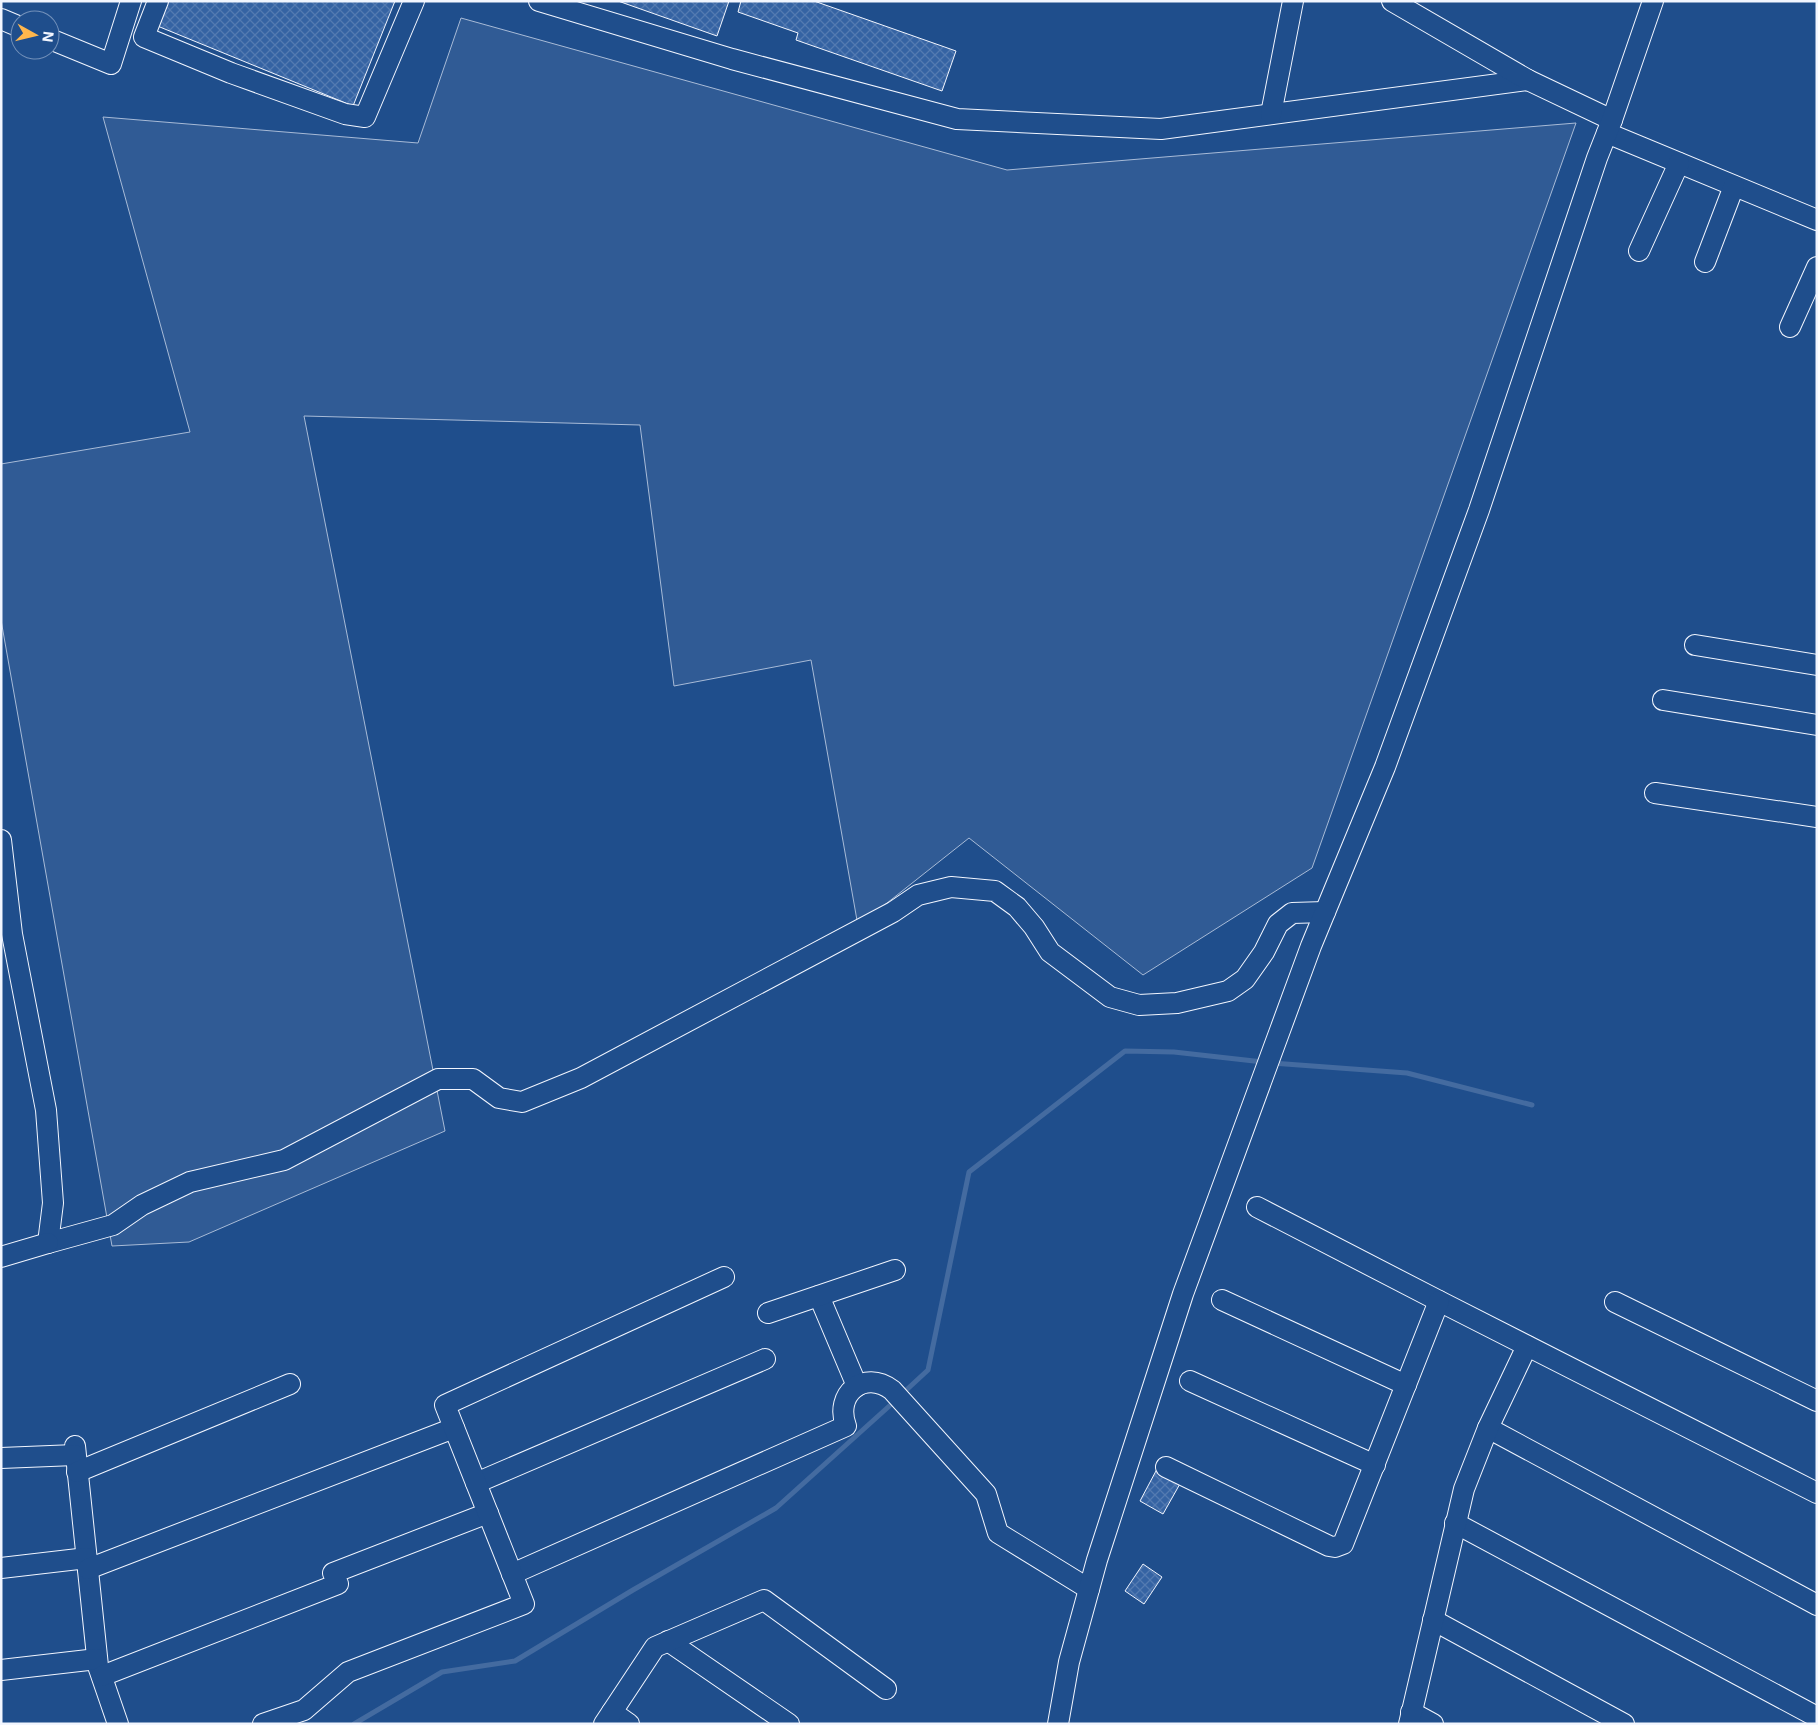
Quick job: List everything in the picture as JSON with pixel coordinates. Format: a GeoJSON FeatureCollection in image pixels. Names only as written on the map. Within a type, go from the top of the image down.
{"type":"FeatureCollection","features":[{"type":"Feature","properties":{"kind":"street"},"geometry":{"type":"LineString","coordinates":[[60,43],[111,64],[131,1]]}},
{"type":"Feature","properties":{"kind":"street"},"geometry":{"type":"LineString","coordinates":[[158,1],[144,37],[231,73],[345,114],[365,118],[414,1]]}},
{"type":"Feature","properties":{"kind":"street"},"geometry":{"type":"LineString","coordinates":[[539,1],[732,59],[957,119],[1161,129],[1528,80]]}},
{"type":"Feature","properties":{"kind":"street"},"geometry":{"type":"LineString","coordinates":[[1271,114],[1293,1]]}},
{"type":"Feature","properties":{"kind":"street"},"geometry":{"type":"LineString","coordinates":[[1392,1],[1610,127],[1679,163],[1817,220]]}},
{"type":"Feature","properties":{"kind":"street"},"geometry":{"type":"LineString","coordinates":[[1058,1724],[1069,1662],[1089,1589],[1183,1294],[1311,946],[1385,768],[1469,537],[1597,158],[1610,127],[1653,1]]}},
{"type":"Feature","properties":{"kind":"street"},"geometry":{"type":"LineString","coordinates":[[1639,251],[1679,163]]}},
{"type":"Feature","properties":{"kind":"street"},"geometry":{"type":"LineString","coordinates":[[1705,262],[1734,186]]}},
{"type":"Feature","properties":{"kind":"street"},"geometry":{"type":"LineString","coordinates":[[1790,327],[1817,267]]}},
{"type":"Feature","properties":{"kind":"street"},"geometry":{"type":"LineString","coordinates":[[1695,645],[1817,665]]}},
{"type":"Feature","properties":{"kind":"street"},"geometry":{"type":"LineString","coordinates":[[1663,700],[1817,725]]}},
{"type":"Feature","properties":{"kind":"street"},"geometry":{"type":"LineString","coordinates":[[1655,793],[1817,817]]}},
{"type":"Feature","properties":{"kind":"street"},"geometry":{"type":"LineString","coordinates":[[1,840],[12,934],[46,1110],[53,1203],[48,1243]]}},
{"type":"Feature","properties":{"kind":"street"},"geometry":{"type":"LineString","coordinates":[[1,1257],[113,1226],[142,1205],[190,1182],[284,1160],[438,1079],[472,1079],[499,1098],[522,1102],[581,1078],[893,912],[918,895],[951,887],[995,891],[1017,907],[1034,927],[1050,952],[1110,998],[1139,1005],[1177,1003],[1228,991],[1245,979],[1264,952],[1278,924],[1292,913],[1325,912]]}},
{"type":"Feature","properties":{"kind":"street"},"geometry":{"type":"LineString","coordinates":[[1257,1207],[1439,1302],[1817,1493]]}},
{"type":"Feature","properties":{"kind":"street"},"geometry":{"type":"LineString","coordinates":[[768,1313],[895,1270]]}},
{"type":"Feature","properties":{"kind":"street"},"geometry":{"type":"LineString","coordinates":[[263,1724],[304,1710],[348,1672],[524,1604],[445,1405],[724,1277]]}},
{"type":"Feature","properties":{"kind":"street"},"geometry":{"type":"LineString","coordinates":[[819,1296],[857,1386]]}},
{"type":"Feature","properties":{"kind":"street"},"geometry":{"type":"LineString","coordinates":[[1222,1300],[1406,1384]]}},
{"type":"Feature","properties":{"kind":"street"},"geometry":{"type":"LineString","coordinates":[[1166,1467],[1329,1546],[1335,1547],[1343,1544],[1439,1302]]}},
{"type":"Feature","properties":{"kind":"street"},"geometry":{"type":"LineString","coordinates":[[1615,1302],[1817,1401]]}},
{"type":"Feature","properties":{"kind":"street"},"geometry":{"type":"LineString","coordinates":[[1433,1724],[1410,1718],[1455,1523],[1464,1489],[1488,1428],[1527,1346]]}},
{"type":"Feature","properties":{"kind":"street"},"geometry":{"type":"LineString","coordinates":[[476,1483],[765,1359]]}},
{"type":"Feature","properties":{"kind":"street"},"geometry":{"type":"LineString","coordinates":[[1190,1380],[1375,1465]]}},
{"type":"Feature","properties":{"kind":"street"},"geometry":{"type":"LineString","coordinates":[[512,1574],[846,1426],[843,1419],[846,1396],[857,1386],[864,1383],[879,1383],[892,1390],[986,1494],[998,1533],[1089,1589]]}},
{"type":"Feature","properties":{"kind":"street"},"geometry":{"type":"LineString","coordinates":[[1,1458],[76,1457],[290,1384]]}},
{"type":"Feature","properties":{"kind":"street"},"geometry":{"type":"LineString","coordinates":[[1,1568],[87,1563],[454,1428]]}},
{"type":"Feature","properties":{"kind":"street"},"geometry":{"type":"LineString","coordinates":[[1488,1428],[1817,1605]]}},
{"type":"Feature","properties":{"kind":"street"},"geometry":{"type":"LineString","coordinates":[[76,1457],[99,1667],[118,1724]]}},
{"type":"Feature","properties":{"kind":"street"},"geometry":{"type":"LineString","coordinates":[[1,1670],[99,1667],[338,1584],[333,1573],[488,1513]]}},
{"type":"Feature","properties":{"kind":"street"},"geometry":{"type":"LineString","coordinates":[[1455,1523],[1817,1718]]}},
{"type":"Feature","properties":{"kind":"street"},"geometry":{"type":"LineString","coordinates":[[629,1724],[608,1718],[655,1647],[764,1600],[886,1689]]}},
{"type":"Feature","properties":{"kind":"street"},"geometry":{"type":"LineString","coordinates":[[1433,1620],[1624,1724]]}},
{"type":"Feature","properties":{"kind":"street"},"geometry":{"type":"LineString","coordinates":[[668,1641],[789,1724]]}},
{"type":"Feature","properties":{"kind":"shaded area"},"geometry":{"type":"Polygon","coordinates":[[[461,18],[1007,170],[1576,123],[1312,868],[1143,975],[969,838],[858,926],[811,660],[674,686],[640,425],[304,416],[445,1131],[189,1242],[112,1246],[1,620],[1,464],[190,432],[103,117],[418,143],[461,18]]]}},
{"type":"Feature","properties":{"kind":"building"},"geometry":{"type":"Polygon","coordinates":[[[165,1],[395,1],[353,106],[155,25],[165,1]]]}},
{"type":"Feature","properties":{"kind":"building"},"geometry":{"type":"Polygon","coordinates":[[[618,1],[729,1],[717,36],[618,1]]]}},
{"type":"Feature","properties":{"kind":"building"},"geometry":{"type":"Polygon","coordinates":[[[741,1],[814,1],[956,51],[942,91],[796,40],[798,33],[738,12],[741,1]]]}},
{"type":"Feature","properties":{"kind":"building"},"geometry":{"type":"Polygon","coordinates":[[[1157,1469],[1181,1482],[1163,1514],[1140,1501],[1157,1469]]]}},
{"type":"Feature","properties":{"kind":"building"},"geometry":{"type":"Polygon","coordinates":[[[1143,1564],[1162,1577],[1144,1604],[1125,1591],[1143,1564]]]}},
{"type":"Feature","properties":{"kind":"waterway"},"geometry":{"type":"LineString","coordinates":[[902,1394],[928,1370],[969,1172],[1125,1051],[1174,1052],[1263,1062]]}},
{"type":"Feature","properties":{"kind":"waterway"},"geometry":{"type":"LineString","coordinates":[[1272,1063],[1407,1073],[1532,1105]]}},
{"type":"Feature","properties":{"kind":"waterway"},"geometry":{"type":"LineString","coordinates":[[354,1724],[442,1672],[515,1661],[633,1590],[776,1508],[896,1400]]}}]}
